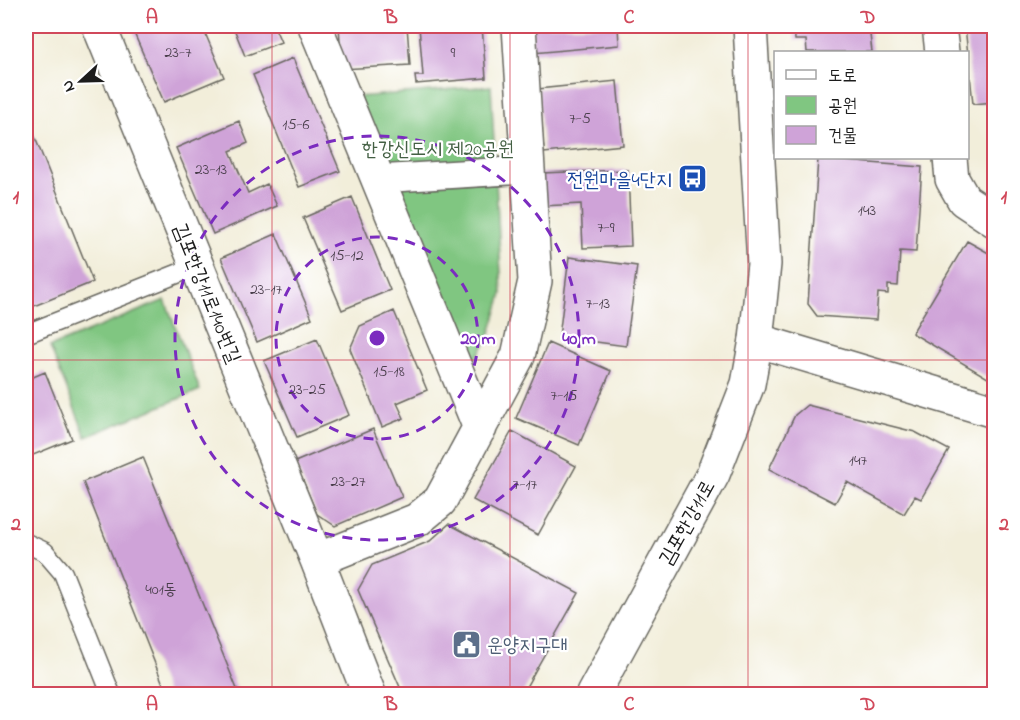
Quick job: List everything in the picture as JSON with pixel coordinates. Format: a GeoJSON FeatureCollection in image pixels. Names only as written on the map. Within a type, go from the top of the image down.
{"type":"FeatureCollection","features":[{"type":"Feature","properties":{"kind":"street","name":"김포한강11로140번길"},"geometry":{"type":"LineString","coordinates":[[99,26],[317,560],[369,694]]}},
{"type":"Feature","properties":{"kind":"street"},"geometry":{"type":"LineString","coordinates":[[315,26],[480,428]]}},
{"type":"Feature","properties":{"kind":"street"},"geometry":{"type":"LineString","coordinates":[[317,560],[417,520],[440,501],[518,356],[535,281],[519,26]]}},
{"type":"Feature","properties":{"kind":"street","name":"김포한강11로"},"geometry":{"type":"LineString","coordinates":[[593,694],[713,474],[747,384],[756,340],[764,264],[750,26]]}},
{"type":"Feature","properties":{"kind":"street"},"geometry":{"type":"LineString","coordinates":[[939,26],[942,51]]}},
{"type":"Feature","properties":{"kind":"street"},"geometry":{"type":"LineString","coordinates":[[950,159],[952,179],[964,200],[994,220]]}},
{"type":"Feature","properties":{"kind":"street"},"geometry":{"type":"LineString","coordinates":[[377,180],[527,170]]}},
{"type":"Feature","properties":{"kind":"street"},"geometry":{"type":"LineString","coordinates":[[756,340],[994,411]]}},
{"type":"Feature","properties":{"kind":"lane"},"geometry":{"type":"LineString","coordinates":[[26,334],[197,266]]}},
{"type":"Feature","properties":{"kind":"lane"},"geometry":{"type":"LineString","coordinates":[[26,543],[45,552],[63,573],[111,694]]}},
{"type":"Feature","properties":{"kind":"green space","name":"한강신도시 제20공원"},"geometry":{"type":"Polygon","coordinates":[[[491,86],[502,294],[489,337],[468,371],[357,97],[491,86]]]}},
{"type":"Feature","properties":{"kind":"green space"},"geometry":{"type":"Polygon","coordinates":[[[165,300],[200,390],[86,437],[50,347],[165,300]]]}},
{"type":"Feature","properties":{"kind":"building"},"geometry":{"type":"Polygon","coordinates":[[[131,26],[202,26],[224,77],[164,102],[131,26]]]}},
{"type":"Feature","properties":{"kind":"building"},"geometry":{"type":"Polygon","coordinates":[[[233,26],[274,26],[281,42],[245,56],[233,26]]]}},
{"type":"Feature","properties":{"kind":"building"},"geometry":{"type":"Polygon","coordinates":[[[339,26],[407,26],[410,65],[342,69],[339,26]]]}},
{"type":"Feature","properties":{"kind":"building"},"geometry":{"type":"Polygon","coordinates":[[[419,26],[482,26],[486,78],[416,84],[415,76],[423,76],[419,26]]]}},
{"type":"Feature","properties":{"kind":"building"},"geometry":{"type":"Polygon","coordinates":[[[531,26],[618,26],[619,45],[533,53],[531,26]]]}},
{"type":"Feature","properties":{"kind":"building"},"geometry":{"type":"Polygon","coordinates":[[[794,26],[869,26],[872,51],[807,51],[806,40],[795,40],[794,26]]]}},
{"type":"Feature","properties":{"kind":"building"},"geometry":{"type":"Polygon","coordinates":[[[965,26],[994,26],[994,102],[973,104],[965,26]]]}},
{"type":"Feature","properties":{"kind":"building"},"geometry":{"type":"Polygon","coordinates":[[[293,58],[340,171],[299,187],[253,75],[293,58]]]}},
{"type":"Feature","properties":{"kind":"building"},"geometry":{"type":"Polygon","coordinates":[[[617,81],[623,145],[544,153],[538,89],[617,81]]]}},
{"type":"Feature","properties":{"kind":"building"},"geometry":{"type":"Polygon","coordinates":[[[26,115],[93,282],[29,308],[26,300],[26,115]]]}},
{"type":"Feature","properties":{"kind":"building"},"geometry":{"type":"Polygon","coordinates":[[[239,121],[248,143],[230,151],[248,193],[267,184],[277,206],[213,234],[176,148],[239,121]]]}},
{"type":"Feature","properties":{"kind":"building"},"geometry":{"type":"Polygon","coordinates":[[[818,159],[922,167],[916,252],[900,251],[898,286],[888,285],[888,294],[878,293],[876,320],[817,316],[808,304],[818,159]]]}},
{"type":"Feature","properties":{"kind":"building"},"geometry":{"type":"Polygon","coordinates":[[[628,170],[631,246],[583,248],[581,204],[542,206],[540,173],[628,170]]]}},
{"type":"Feature","properties":{"kind":"building"},"geometry":{"type":"Polygon","coordinates":[[[352,197],[390,290],[342,310],[303,218],[352,197]]]}},
{"type":"Feature","properties":{"kind":"building"},"geometry":{"type":"Polygon","coordinates":[[[276,234],[312,318],[257,342],[221,258],[276,234]]]}},
{"type":"Feature","properties":{"kind":"building"},"geometry":{"type":"Polygon","coordinates":[[[967,241],[994,256],[994,374],[991,380],[912,333],[967,241]]]}},
{"type":"Feature","properties":{"kind":"building"},"geometry":{"type":"Polygon","coordinates":[[[569,257],[637,266],[626,346],[559,337],[569,257]]]}},
{"type":"Feature","properties":{"kind":"building"},"geometry":{"type":"Polygon","coordinates":[[[394,311],[427,390],[397,403],[404,418],[382,427],[350,349],[360,326],[394,311]]]}},
{"type":"Feature","properties":{"kind":"building"},"geometry":{"type":"Polygon","coordinates":[[[317,339],[349,415],[297,437],[264,361],[317,339]]]}},
{"type":"Feature","properties":{"kind":"building"},"geometry":{"type":"Polygon","coordinates":[[[548,343],[611,371],[579,445],[516,418],[548,343]]]}},
{"type":"Feature","properties":{"kind":"building"},"geometry":{"type":"Polygon","coordinates":[[[45,372],[72,439],[26,458],[26,380],[45,372]]]}},
{"type":"Feature","properties":{"kind":"building"},"geometry":{"type":"Polygon","coordinates":[[[807,405],[915,432],[949,450],[921,499],[915,496],[904,514],[847,482],[835,503],[769,469],[795,415],[807,405]]]}},
{"type":"Feature","properties":{"kind":"building"},"geometry":{"type":"Polygon","coordinates":[[[373,429],[402,497],[335,526],[317,514],[295,462],[373,429]]]}},
{"type":"Feature","properties":{"kind":"building"},"geometry":{"type":"Polygon","coordinates":[[[512,431],[576,466],[538,535],[473,500],[512,431]]]}},
{"type":"Feature","properties":{"kind":"building"},"geometry":{"type":"Polygon","coordinates":[[[143,457],[239,694],[167,694],[83,482],[143,457]]]}},
{"type":"Feature","properties":{"kind":"building","name":"운양지구대"},"geometry":{"type":"Polygon","coordinates":[[[449,524],[579,593],[522,694],[403,694],[358,590],[372,565],[430,541],[449,524]]]}},
{"type":"Feature","properties":{"kind":"place","name":"전원마을4단지"},"geometry":{"type":"Point","coordinates":[693,179]}},
{"type":"Feature","properties":{"kind":"place","name":"운양지구대"},"geometry":{"type":"Point","coordinates":[466,644]}}]}
